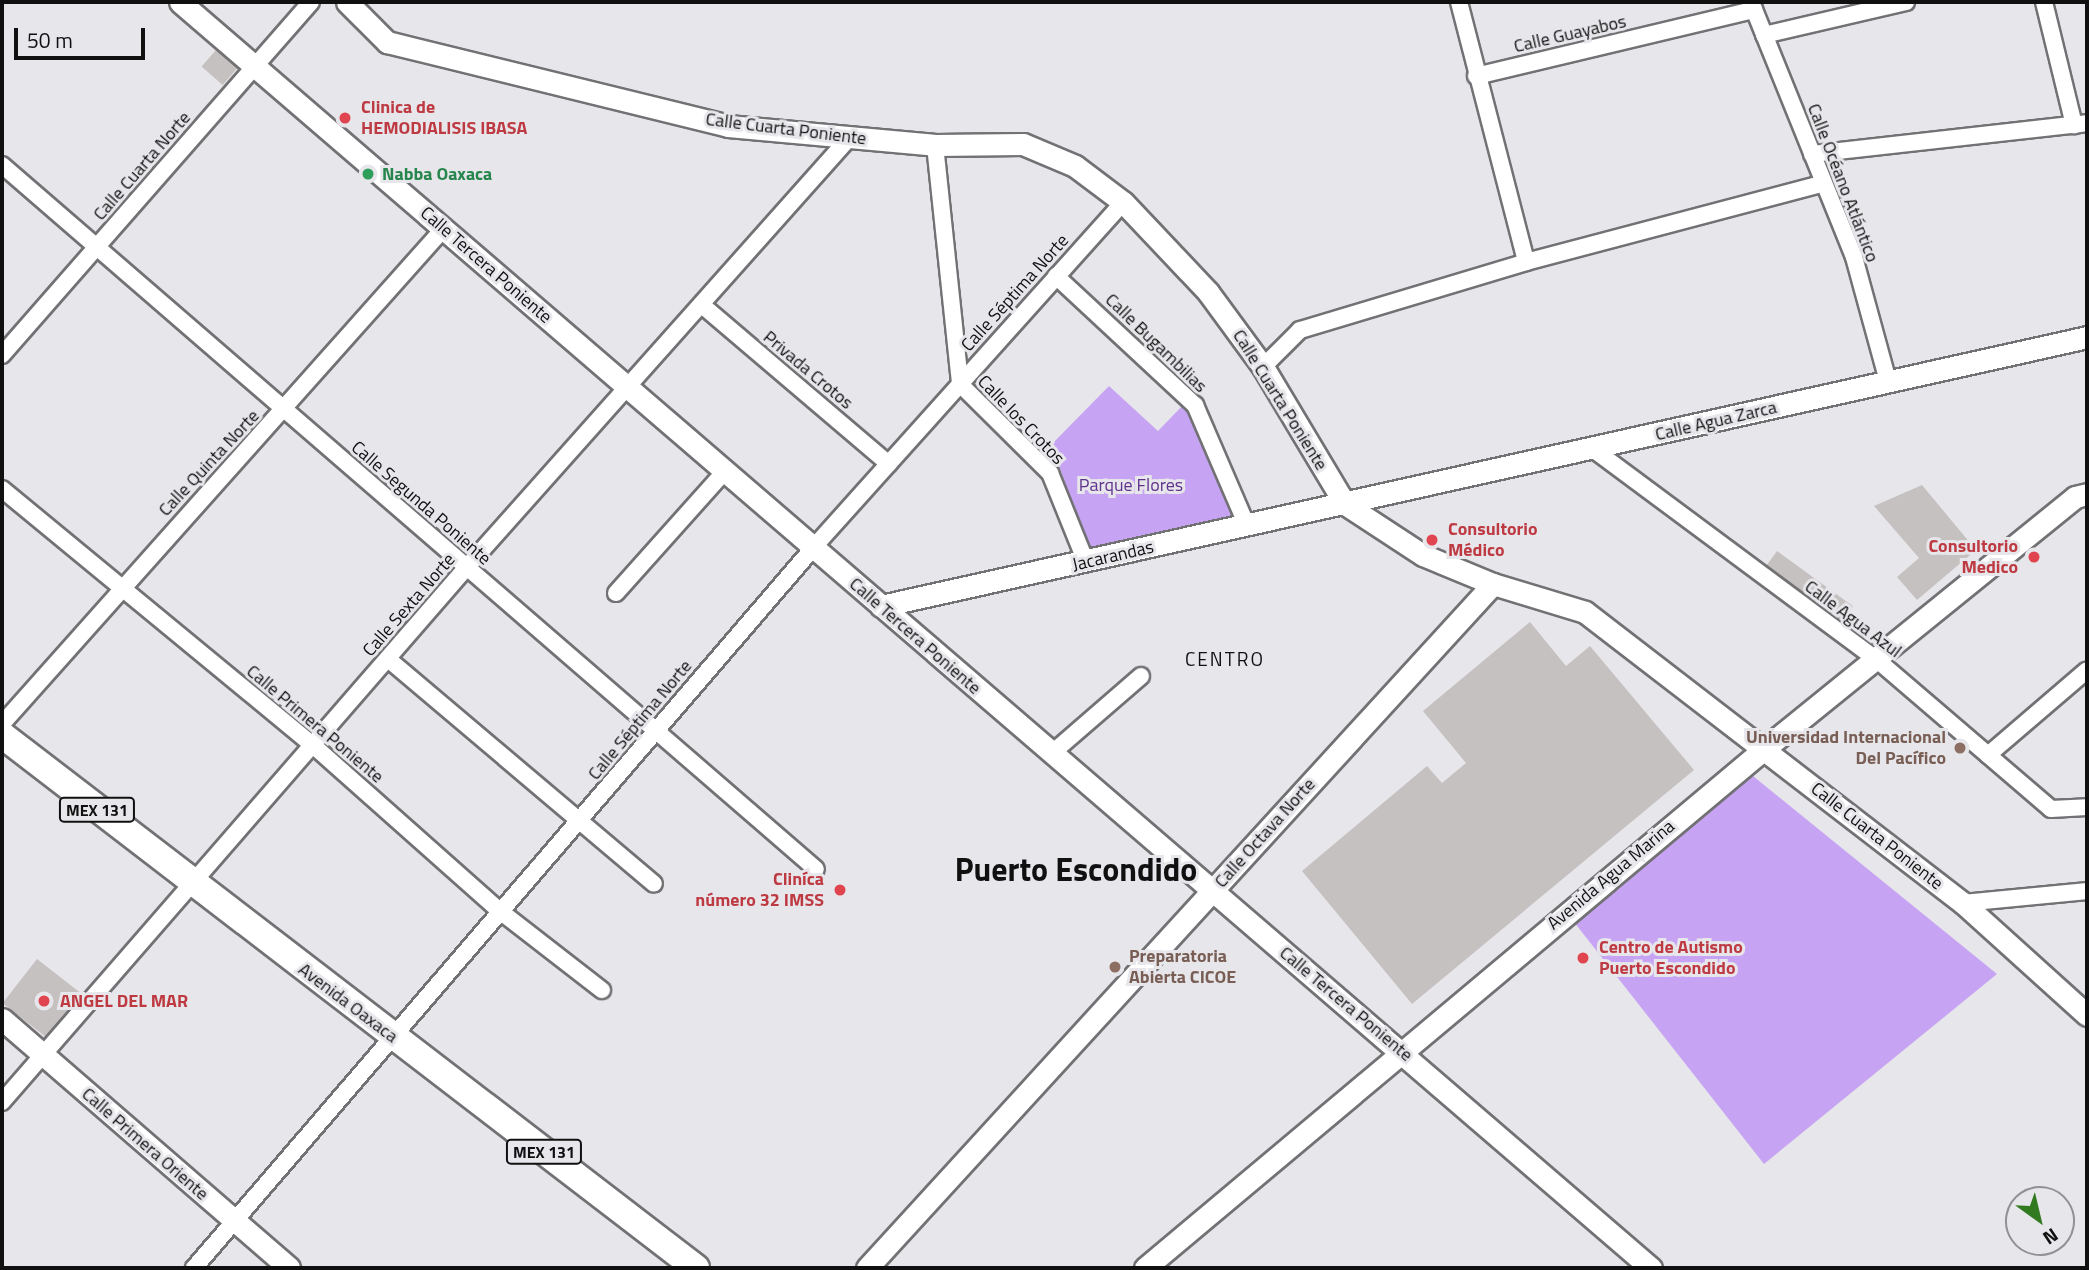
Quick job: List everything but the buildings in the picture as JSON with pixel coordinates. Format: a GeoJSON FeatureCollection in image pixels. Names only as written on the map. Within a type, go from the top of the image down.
{"type":"FeatureCollection","features":[{"type":"Feature","properties":{"kind":"main road","name":"Avenida Oaxaca"},"geometry":{"type":"LineString","coordinates":[[2,735],[193,885],[696,1268]]}},
{"type":"Feature","properties":{"kind":"street","name":"Calle Tercera Poniente"},"geometry":{"type":"LineString","coordinates":[[180,2],[1051,754],[1401,1049],[1651,1268]]}},
{"type":"Feature","properties":{"kind":"street","name":"Calle Cuarta Norte"},"geometry":{"type":"LineString","coordinates":[[2,355],[311,2]]}},
{"type":"Feature","properties":{"kind":"street","name":"Calle Cuarta Poniente"},"geometry":{"type":"LineString","coordinates":[[348,2],[387,42],[728,126],[935,145],[1023,144],[1075,166],[1123,202],[1208,292],[1263,368],[1345,504],[1423,555],[1493,584],[1585,611],[1963,903],[2087,1015]]}},
{"type":"Feature","properties":{"kind":"street"},"geometry":{"type":"LineString","coordinates":[[1459,2],[1526,262]]}},
{"type":"Feature","properties":{"kind":"street"},"geometry":{"type":"LineString","coordinates":[[1764,35],[1906,2]]}},
{"type":"Feature","properties":{"kind":"street"},"geometry":{"type":"LineString","coordinates":[[1812,154],[2081,124],[2044,2]]}},
{"type":"Feature","properties":{"kind":"street","name":"Calle Guayabos"},"geometry":{"type":"LineString","coordinates":[[1476,76],[1753,6]]}},
{"type":"Feature","properties":{"kind":"street","name":"Calle Océano Atlántico"},"geometry":{"type":"LineString","coordinates":[[1753,6],[1854,257],[1888,381]]}},
{"type":"Feature","properties":{"kind":"street","name":"Calle Sexta Norte"},"geometry":{"type":"LineString","coordinates":[[2,1102],[45,1057],[315,747],[466,568],[850,137]]}},
{"type":"Feature","properties":{"kind":"street"},"geometry":{"type":"LineString","coordinates":[[935,145],[960,384]]}},
{"type":"Feature","properties":{"kind":"street","name":"Calle Segunda Poniente"},"geometry":{"type":"LineString","coordinates":[[2,164],[816,869]]}},
{"type":"Feature","properties":{"kind":"street"},"geometry":{"type":"LineString","coordinates":[[1263,368],[1300,330],[1526,262],[1824,183]]}},
{"type":"Feature","properties":{"kind":"street","name":"Calle Séptima Norte"},"geometry":{"type":"LineString","coordinates":[[194,1268],[813,548],[1123,202]]}},
{"type":"Feature","properties":{"kind":"street","name":"Calle Quinta Norte"},"geometry":{"type":"LineString","coordinates":[[2,724],[120,588],[285,410],[444,228]]}},
{"type":"Feature","properties":{"kind":"street","name":"Calle Bugambilias"},"geometry":{"type":"LineString","coordinates":[[1056,276],[1195,405],[1247,526]]}},
{"type":"Feature","properties":{"kind":"street","name":"Privada Crotos"},"geometry":{"type":"LineString","coordinates":[[702,305],[889,464]]}},
{"type":"Feature","properties":{"kind":"street","name":"Calle Agua Zarca"},"geometry":{"type":"LineString","coordinates":[[1345,504],[2087,337]]}},
{"type":"Feature","properties":{"kind":"street","name":"Calle los Crotos"},"geometry":{"type":"LineString","coordinates":[[960,384],[1050,473],[1086,562]]}},
{"type":"Feature","properties":{"kind":"street","name":"Calle Agua Azul"},"geometry":{"type":"LineString","coordinates":[[1593,449],[1876,659],[2051,809],[2087,807]]}},
{"type":"Feature","properties":{"kind":"street"},"geometry":{"type":"LineString","coordinates":[[616,593],[724,472]]}},
{"type":"Feature","properties":{"kind":"street","name":"Calle Primera Poniente"},"geometry":{"type":"LineString","coordinates":[[2,489],[315,747],[500,911],[602,990]]}},
{"type":"Feature","properties":{"kind":"street","name":"Avenida Agua Marina"},"geometry":{"type":"LineString","coordinates":[[1145,1268],[1401,1049],[1764,749],[2075,497],[2087,494]]}},
{"type":"Feature","properties":{"kind":"street","name":"Jacarandas"},"geometry":{"type":"LineString","coordinates":[[881,606],[1345,504]]}},
{"type":"Feature","properties":{"kind":"street","name":"Calle Octava Norte"},"geometry":{"type":"LineString","coordinates":[[867,1268],[1493,584]]}},
{"type":"Feature","properties":{"kind":"street"},"geometry":{"type":"LineString","coordinates":[[388,659],[654,884]]}},
{"type":"Feature","properties":{"kind":"street"},"geometry":{"type":"LineString","coordinates":[[1988,755],[2087,670]]}},
{"type":"Feature","properties":{"kind":"street"},"geometry":{"type":"LineString","coordinates":[[1051,754],[1141,676]]}},
{"type":"Feature","properties":{"kind":"street"},"geometry":{"type":"LineString","coordinates":[[1963,903],[2087,891]]}},
{"type":"Feature","properties":{"kind":"street","name":"Calle Primera Oriente"},"geometry":{"type":"LineString","coordinates":[[2,1019],[289,1268]]}},
{"type":"Feature","properties":{"kind":"green space","name":"Parque Flores"},"geometry":{"type":"Polygon","coordinates":[[[1109,386],[1158,431],[1187,401],[1240,522],[1089,556],[1052,444],[1109,386]]]}},
{"type":"Feature","properties":{"kind":"green space"},"geometry":{"type":"Polygon","coordinates":[[[1753,776],[1997,974],[1764,1164],[1574,922],[1753,776]]]}},
{"type":"Feature","properties":{"kind":"place","name":"Clinica de HEMODIALISIS IBASA"},"geometry":{"type":"Point","coordinates":[345,118]}},
{"type":"Feature","properties":{"kind":"place","name":"Nabba Oaxaca"},"geometry":{"type":"Point","coordinates":[368,174]}},
{"type":"Feature","properties":{"kind":"place","name":"Consultorio Médico"},"geometry":{"type":"Point","coordinates":[1432,540]}},
{"type":"Feature","properties":{"kind":"place","name":"Consultorio Medico"},"geometry":{"type":"Point","coordinates":[2034,557]}},
{"type":"Feature","properties":{"kind":"place","name":"Universidad Internacional Del Pacífico"},"geometry":{"type":"Point","coordinates":[1960,748]}},
{"type":"Feature","properties":{"kind":"place","name":"Cliníca número 32 IMSS"},"geometry":{"type":"Point","coordinates":[840,890]}},
{"type":"Feature","properties":{"kind":"place","name":"Centro de Autismo Puerto Escondido"},"geometry":{"type":"Point","coordinates":[1583,958]}},
{"type":"Feature","properties":{"kind":"place","name":"Preparatoria Abierta CICOE"},"geometry":{"type":"Point","coordinates":[1115,967]}},
{"type":"Feature","properties":{"kind":"place","name":"ANGEL DEL MAR"},"geometry":{"type":"Point","coordinates":[44,1001]}},
{"type":"Feature","properties":{"kind":"district","name":"CENTRO"},"geometry":{"type":"Point","coordinates":[1225,659]}},
{"type":"Feature","properties":{"kind":"district","name":"Puerto Escondido"},"geometry":{"type":"Point","coordinates":[1076,869]}}]}
